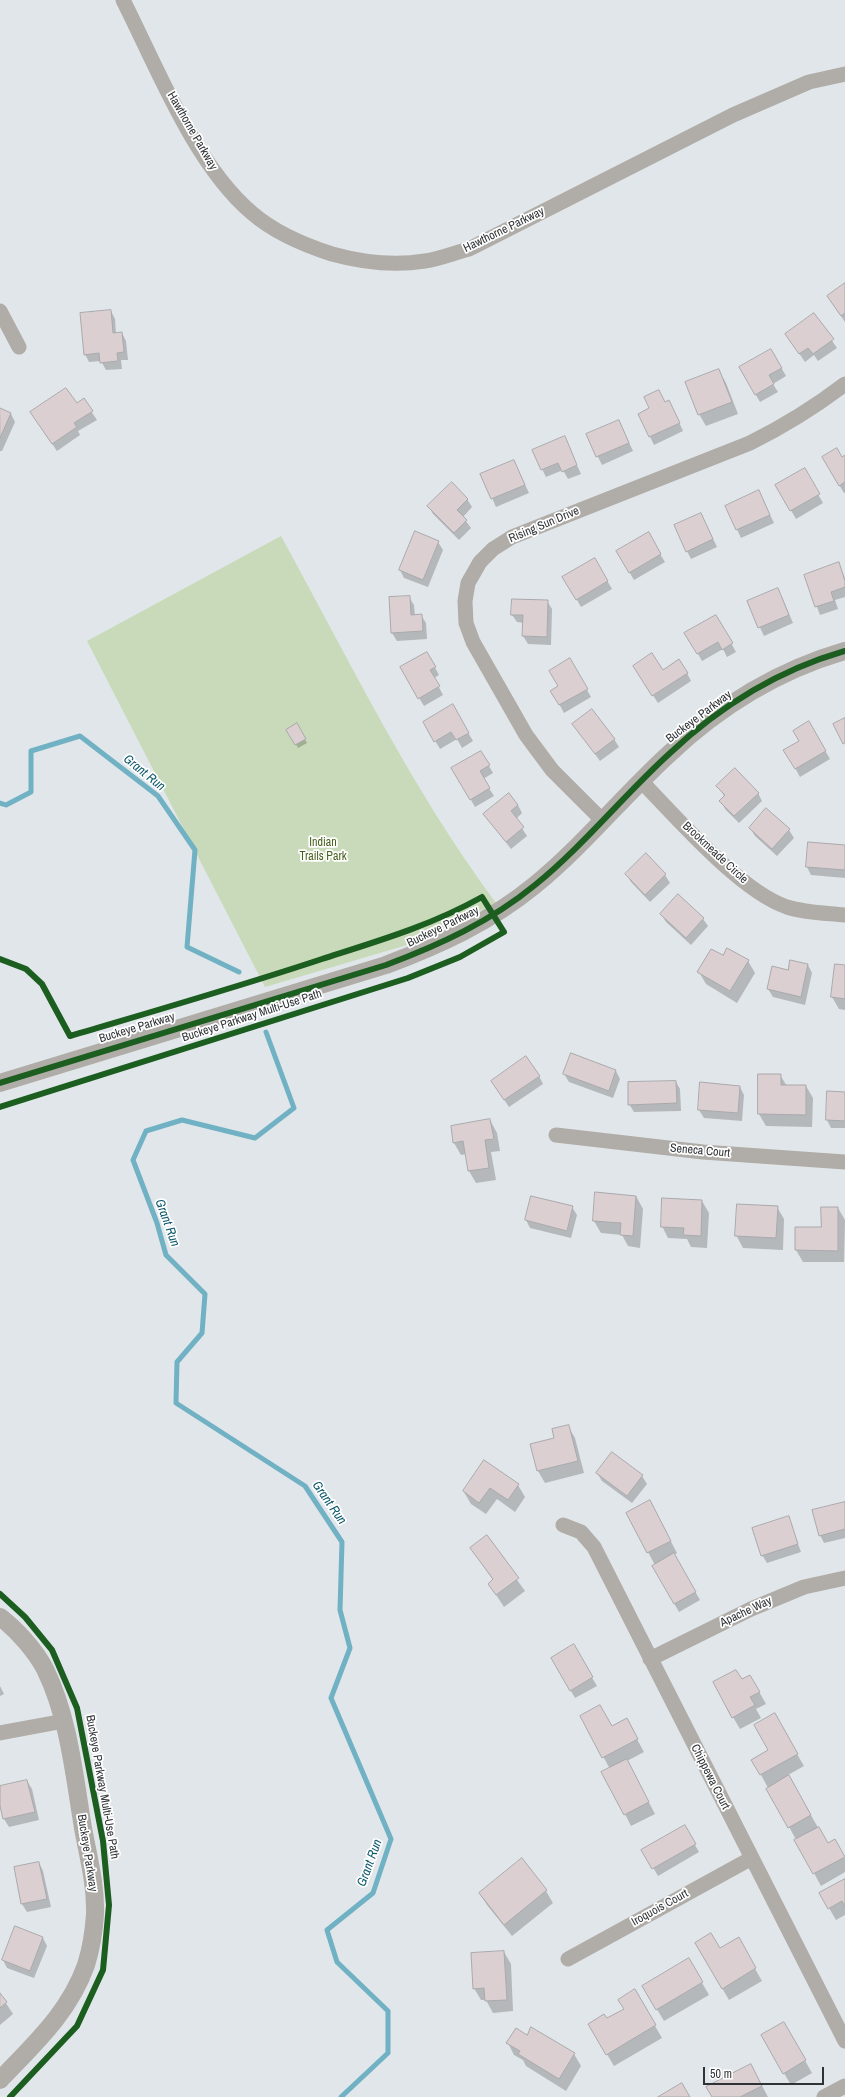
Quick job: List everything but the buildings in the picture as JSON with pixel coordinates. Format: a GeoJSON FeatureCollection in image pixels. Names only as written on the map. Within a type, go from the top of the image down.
{"type":"FeatureCollection","features":[{"type":"Feature","properties":{"kind":"street","name":"Hawthorne Parkway"},"geometry":{"type":"LineString","coordinates":[[123,0],[182,117],[204,157],[226,186],[252,214],[281,233],[314,248],[346,257],[394,264],[425,261],[469,249],[733,115],[809,82],[845,74]]}},
{"type":"Feature","properties":{"kind":"street"},"geometry":{"type":"LineString","coordinates":[[0,311],[19,347]]}},
{"type":"Feature","properties":{"kind":"street","name":"Rising Sun Drive"},"geometry":{"type":"LineString","coordinates":[[603,821],[552,770],[526,735],[473,642],[466,624],[465,601],[468,583],[480,562],[493,549],[512,537],[750,443],[784,426],[821,403],[845,384]]}},
{"type":"Feature","properties":{"kind":"street","name":"Buckeye Parkway"},"geometry":{"type":"LineString","coordinates":[[0,1083],[386,965],[441,943],[480,923],[534,886],[603,821],[668,754],[701,726],[739,699],[779,676],[822,658],[845,651]]}},
{"type":"Feature","properties":{"kind":"street","name":"Brookmeade Circle"},"geometry":{"type":"LineString","coordinates":[[642,782],[729,869],[753,888],[786,907],[804,911],[845,915]]}},
{"type":"Feature","properties":{"kind":"street","name":"Seneca Court"},"geometry":{"type":"LineString","coordinates":[[556,1135],[703,1152],[845,1162]]}},
{"type":"Feature","properties":{"kind":"street","name":"Chippewa Court"},"geometry":{"type":"LineString","coordinates":[[563,1525],[581,1532],[594,1547],[845,2041]]}},
{"type":"Feature","properties":{"kind":"street","name":"Apache Way"},"geometry":{"type":"LineString","coordinates":[[650,1659],[751,1608],[804,1587],[845,1578]]}},
{"type":"Feature","properties":{"kind":"street","name":"Buckeye Parkway"},"geometry":{"type":"LineString","coordinates":[[0,1617],[26,1643],[44,1668],[56,1695],[64,1721],[94,1889],[95,1914],[92,1936],[84,1970],[77,1988],[67,2006],[33,2047],[0,2080]]}},
{"type":"Feature","properties":{"kind":"street"},"geometry":{"type":"LineString","coordinates":[[0,1733],[64,1721]]}},
{"type":"Feature","properties":{"kind":"street","name":"Iroquois Court"},"geometry":{"type":"LineString","coordinates":[[568,1959],[752,1858]]}},
{"type":"Feature","properties":{"kind":"street"},"geometry":{"type":"LineString","coordinates":[[824,2097],[845,2086]]}},
{"type":"Feature","properties":{"kind":"green space","name":"Indian Trails Park"},"geometry":{"type":"Polygon","coordinates":[[[281,536],[382,724],[465,860],[496,903],[417,942],[265,987],[87,641],[281,536]]]}},
{"type":"Feature","properties":{"kind":"waterway","name":"Grant Run"},"geometry":{"type":"LineString","coordinates":[[0,803],[6,805],[31,792],[31,751],[80,736],[158,796],[195,850],[187,947],[239,972]]}},
{"type":"Feature","properties":{"kind":"waterway","name":"Grant Run"},"geometry":{"type":"LineString","coordinates":[[266,1032],[294,1108],[255,1138],[182,1120],[146,1131],[133,1160],[157,1223],[166,1255],[205,1294],[202,1333],[177,1362],[176,1403],[305,1486],[342,1542],[340,1610],[350,1648],[331,1698],[391,1839],[373,1893],[327,1930],[337,1962],[388,2011],[388,2053],[341,2097]]}},
{"type":"Feature","properties":{"kind":"cycle path","name":"Buckeye Parkway Multi-Use Path"},"geometry":{"type":"LineString","coordinates":[[0,1083],[386,965],[445,941],[500,910],[518,898],[553,870],[652,770],[708,721],[751,692],[773,680],[797,668],[845,651]]}},
{"type":"Feature","properties":{"kind":"cycle path","name":"Buckeye Parkway Multi-Use Path"},"geometry":{"type":"LineString","coordinates":[[0,959],[26,969],[42,984],[70,1036],[228,989],[384,939],[423,925],[482,897],[504,932],[460,957],[408,978],[0,1107]]}},
{"type":"Feature","properties":{"kind":"cycle path","name":"Buckeye Parkway Multi-Use Path"},"geometry":{"type":"LineString","coordinates":[[0,1594],[25,1617],[52,1650],[77,1708],[103,1841],[109,1905],[103,1970],[77,2026],[10,2097]]}}]}
